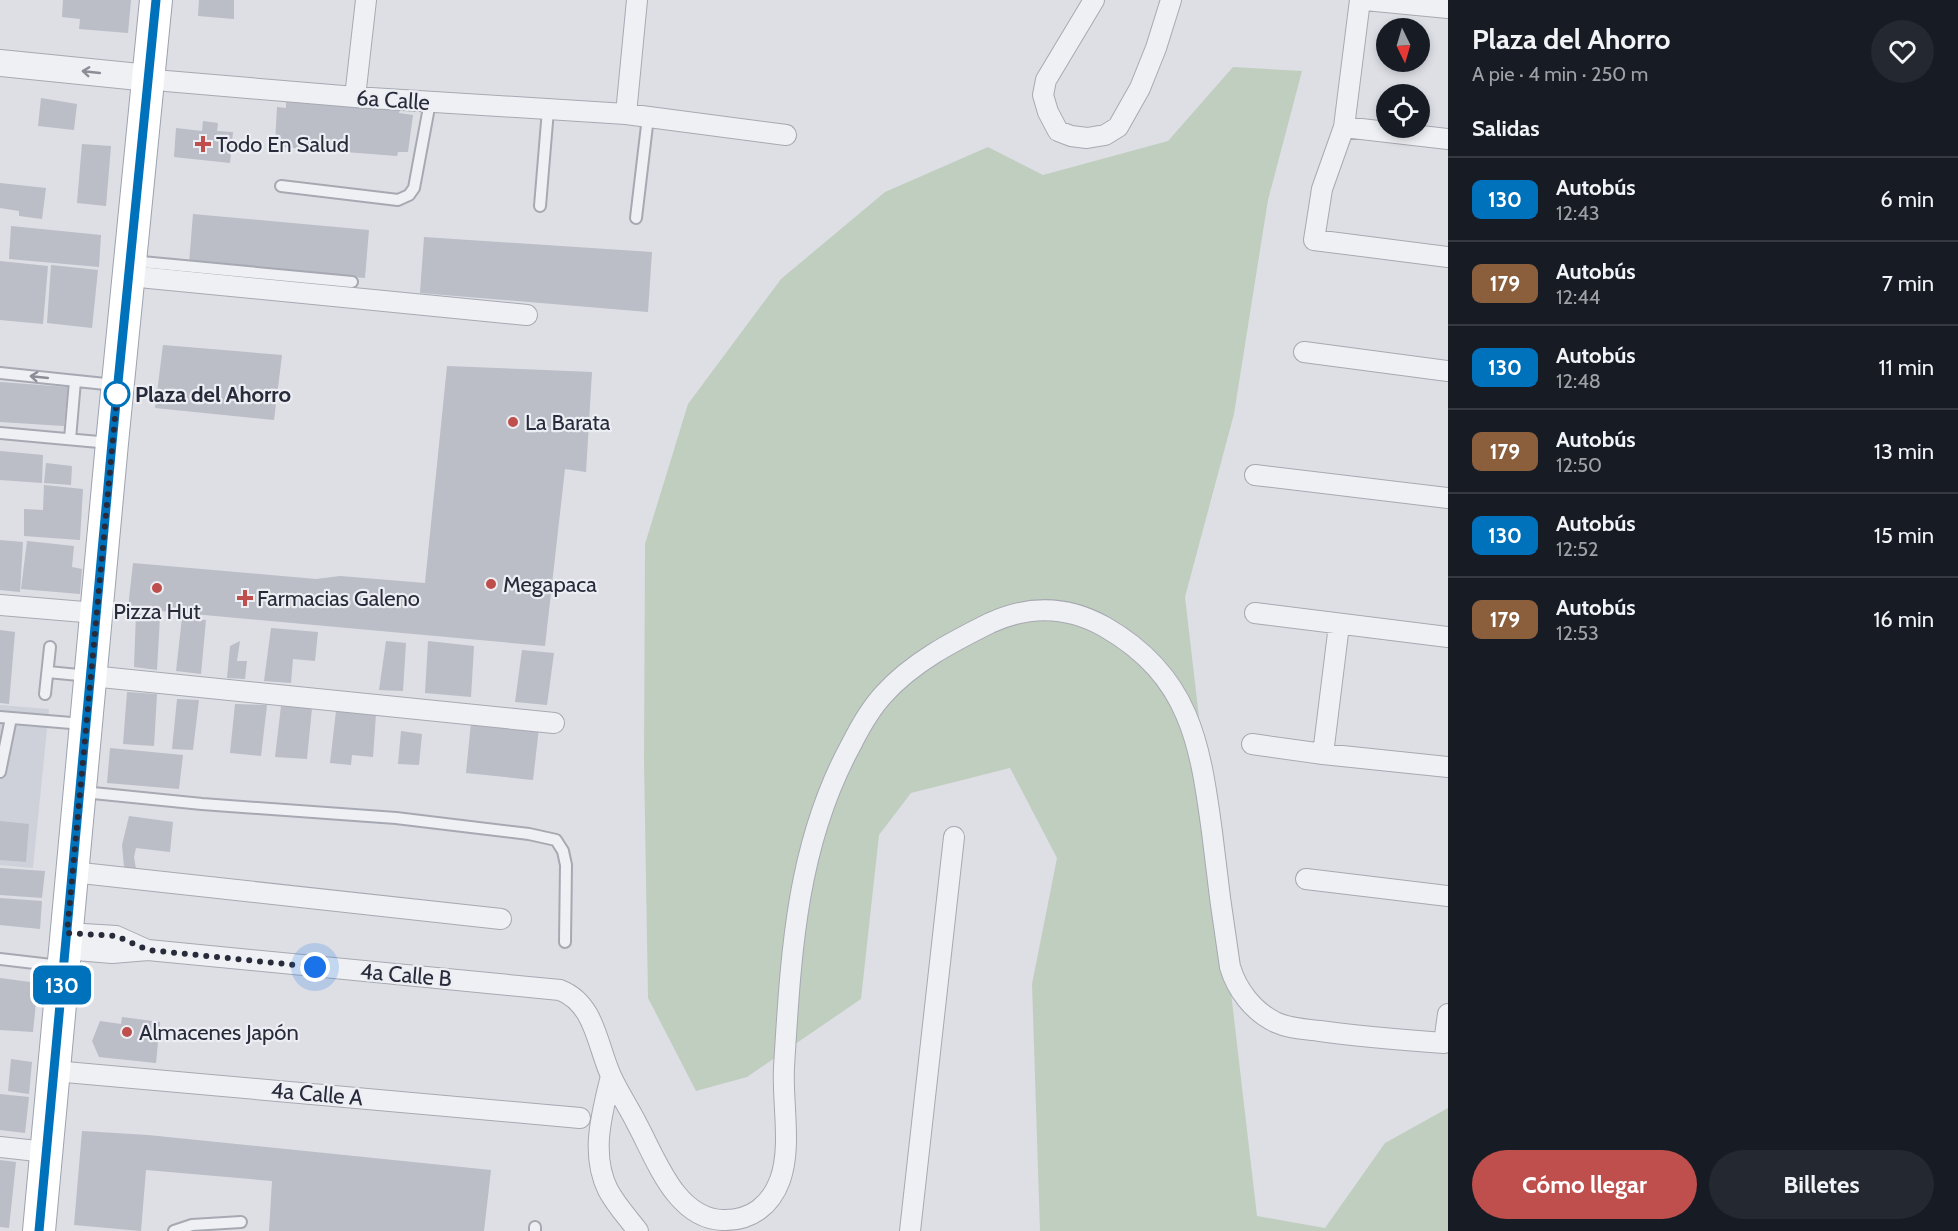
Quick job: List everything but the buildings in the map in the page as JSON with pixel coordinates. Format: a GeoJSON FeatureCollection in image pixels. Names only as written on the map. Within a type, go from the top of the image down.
{"type":"FeatureCollection","features":[{"type":"Feature","properties":{"kind":"main road"},"geometry":{"type":"LineString","coordinates":[[39,1231],[112,443],[156,0]]}},
{"type":"Feature","properties":{"kind":"street"},"geometry":{"type":"LineString","coordinates":[[356,98],[366,0]]}},
{"type":"Feature","properties":{"kind":"street"},"geometry":{"type":"LineString","coordinates":[[626,114],[637,0]]}},
{"type":"Feature","properties":{"kind":"street"},"geometry":{"type":"LineString","coordinates":[[1094,0],[1046,80],[1043,96],[1058,131],[1071,136],[1087,138],[1105,135],[1118,127],[1140,88],[1156,48],[1171,0]]}},
{"type":"Feature","properties":{"kind":"street"},"geometry":{"type":"LineString","coordinates":[[1360,0],[1344,127],[1322,189],[1314,240],[1448,257]]}},
{"type":"Feature","properties":{"kind":"street"},"geometry":{"type":"LineString","coordinates":[[1365,0],[1448,8]]}},
{"type":"Feature","properties":{"kind":"street","name":"6a Calle"},"geometry":{"type":"LineString","coordinates":[[0,63],[356,98],[626,114],[786,135]]}},
{"type":"Feature","properties":{"kind":"street"},"geometry":{"type":"LineString","coordinates":[[1344,127],[1448,139]]}},
{"type":"Feature","properties":{"kind":"street"},"geometry":{"type":"LineString","coordinates":[[130,268],[148,278],[526,315]]}},
{"type":"Feature","properties":{"kind":"street"},"geometry":{"type":"LineString","coordinates":[[1304,352],[1448,372]]}},
{"type":"Feature","properties":{"kind":"street"},"geometry":{"type":"LineString","coordinates":[[1255,475],[1448,498]]}},
{"type":"Feature","properties":{"kind":"street"},"geometry":{"type":"LineString","coordinates":[[0,605],[96,613]]}},
{"type":"Feature","properties":{"kind":"street","name":"4a Calle B"},"geometry":{"type":"LineString","coordinates":[[65,950],[116,936],[148,950],[560,990],[570,993],[587,1013],[611,1076],[667,1180],[688,1206],[698,1214],[720,1220],[741,1219],[757,1213],[763,1207],[776,1189],[781,1177],[784,1160],[783,1073],[787,1006],[800,889],[818,818],[841,762],[864,720],[881,697],[897,680],[924,659],[1003,618],[1023,611],[1043,609],[1068,612],[1093,620],[1121,636],[1143,654],[1166,680],[1181,703],[1194,732],[1203,768],[1230,966],[1234,981],[1249,1002],[1274,1021],[1291,1028],[1348,1036],[1444,1043],[1448,1014]]}},
{"type":"Feature","properties":{"kind":"street"},"geometry":{"type":"LineString","coordinates":[[1256,613],[1448,637]]}},
{"type":"Feature","properties":{"kind":"street"},"geometry":{"type":"LineString","coordinates":[[1323,754],[1339,625]]}},
{"type":"Feature","properties":{"kind":"street"},"geometry":{"type":"LineString","coordinates":[[91,676],[554,723]]}},
{"type":"Feature","properties":{"kind":"street"},"geometry":{"type":"LineString","coordinates":[[1252,744],[1448,767]]}},
{"type":"Feature","properties":{"kind":"street"},"geometry":{"type":"LineString","coordinates":[[910,1231],[954,837]]}},
{"type":"Feature","properties":{"kind":"street"},"geometry":{"type":"LineString","coordinates":[[72,872],[501,919]]}},
{"type":"Feature","properties":{"kind":"street"},"geometry":{"type":"LineString","coordinates":[[1306,879],[1448,896]]}},
{"type":"Feature","properties":{"kind":"street","name":"4a Calle A"},"geometry":{"type":"LineString","coordinates":[[54,1071],[580,1118]]}},
{"type":"Feature","properties":{"kind":"street"},"geometry":{"type":"LineString","coordinates":[[611,1076],[600,1119],[600,1161],[608,1189],[638,1231]]}},
{"type":"Feature","properties":{"kind":"street"},"geometry":{"type":"LineString","coordinates":[[0,1147],[46,1152]]}},
{"type":"Feature","properties":{"kind":"lane"},"geometry":{"type":"LineString","coordinates":[[281,186],[398,200],[405,198],[414,188],[430,102]]}},
{"type":"Feature","properties":{"kind":"lane"},"geometry":{"type":"LineString","coordinates":[[540,206],[549,110]]}},
{"type":"Feature","properties":{"kind":"lane"},"geometry":{"type":"LineString","coordinates":[[636,218],[648,117]]}},
{"type":"Feature","properties":{"kind":"lane"},"geometry":{"type":"LineString","coordinates":[[130,268],[352,282]]}},
{"type":"Feature","properties":{"kind":"lane"},"geometry":{"type":"LineString","coordinates":[[0,374],[16,379],[118,385]]}},
{"type":"Feature","properties":{"kind":"lane"},"geometry":{"type":"LineString","coordinates":[[70,439],[75,381]]}},
{"type":"Feature","properties":{"kind":"lane"},"geometry":{"type":"LineString","coordinates":[[6,430],[112,443]]}},
{"type":"Feature","properties":{"kind":"lane"},"geometry":{"type":"LineString","coordinates":[[45,694],[50,646]]}},
{"type":"Feature","properties":{"kind":"lane"},"geometry":{"type":"LineString","coordinates":[[48,672],[91,676]]}},
{"type":"Feature","properties":{"kind":"lane"},"geometry":{"type":"LineString","coordinates":[[0,772],[6,717],[86,724]]}},
{"type":"Feature","properties":{"kind":"lane"},"geometry":{"type":"LineString","coordinates":[[80,792],[202,804],[396,818],[529,834],[556,840],[563,851],[566,865],[565,942]]}},
{"type":"Feature","properties":{"kind":"lane"},"geometry":{"type":"LineString","coordinates":[[0,959],[65,950]]}},
{"type":"Feature","properties":{"kind":"lane"},"geometry":{"type":"LineString","coordinates":[[174,1231],[192,1225],[241,1222]]}},
{"type":"Feature","properties":{"kind":"shaded area"},"geometry":{"type":"Polygon","coordinates":[[[0,705],[49,709],[33,868],[0,865],[0,705]]]}},
{"type":"Feature","properties":{"kind":"green space"},"geometry":{"type":"Polygon","coordinates":[[[1233,67],[1302,71],[1268,200],[1234,414],[1185,597],[1257,1216],[1325,1228],[1385,1143],[1448,1108],[1448,1231],[1040,1231],[1032,984],[1057,858],[1010,768],[911,793],[879,835],[861,999],[747,1077],[696,1091],[648,998],[644,761],[645,544],[688,404],[781,279],[885,192],[988,147],[1043,175],[1168,141],[1233,67]]]}},
{"type":"Feature","properties":{"kind":"bus line","name":"130"},"geometry":{"type":"LineString","coordinates":[[39,1231],[112,443],[156,0]]}},
{"type":"Feature","properties":{"kind":"place","name":"Todo En Salud"},"geometry":{"type":"Point","coordinates":[203,144]}},
{"type":"Feature","properties":{"kind":"place","name":"Plaza del Ahorro"},"geometry":{"type":"Point","coordinates":[117,394]}},
{"type":"Feature","properties":{"kind":"place","name":"La Barata"},"geometry":{"type":"Point","coordinates":[513,422]}},
{"type":"Feature","properties":{"kind":"place","name":"Megapaca"},"geometry":{"type":"Point","coordinates":[491,584]}},
{"type":"Feature","properties":{"kind":"place","name":"Pizza Hut"},"geometry":{"type":"Point","coordinates":[157,588]}},
{"type":"Feature","properties":{"kind":"place","name":"Farmacias Galeno"},"geometry":{"type":"Point","coordinates":[245,598]}},
{"type":"Feature","properties":{"kind":"place","name":"Almacenes Japón"},"geometry":{"type":"Point","coordinates":[127,1032]}},
{"type":"Feature","properties":{"kind":"route"},"geometry":{"type":"LineString","coordinates":[[117,394],[118,385],[67,933],[116,936],[148,950],[315,967]]}}]}
